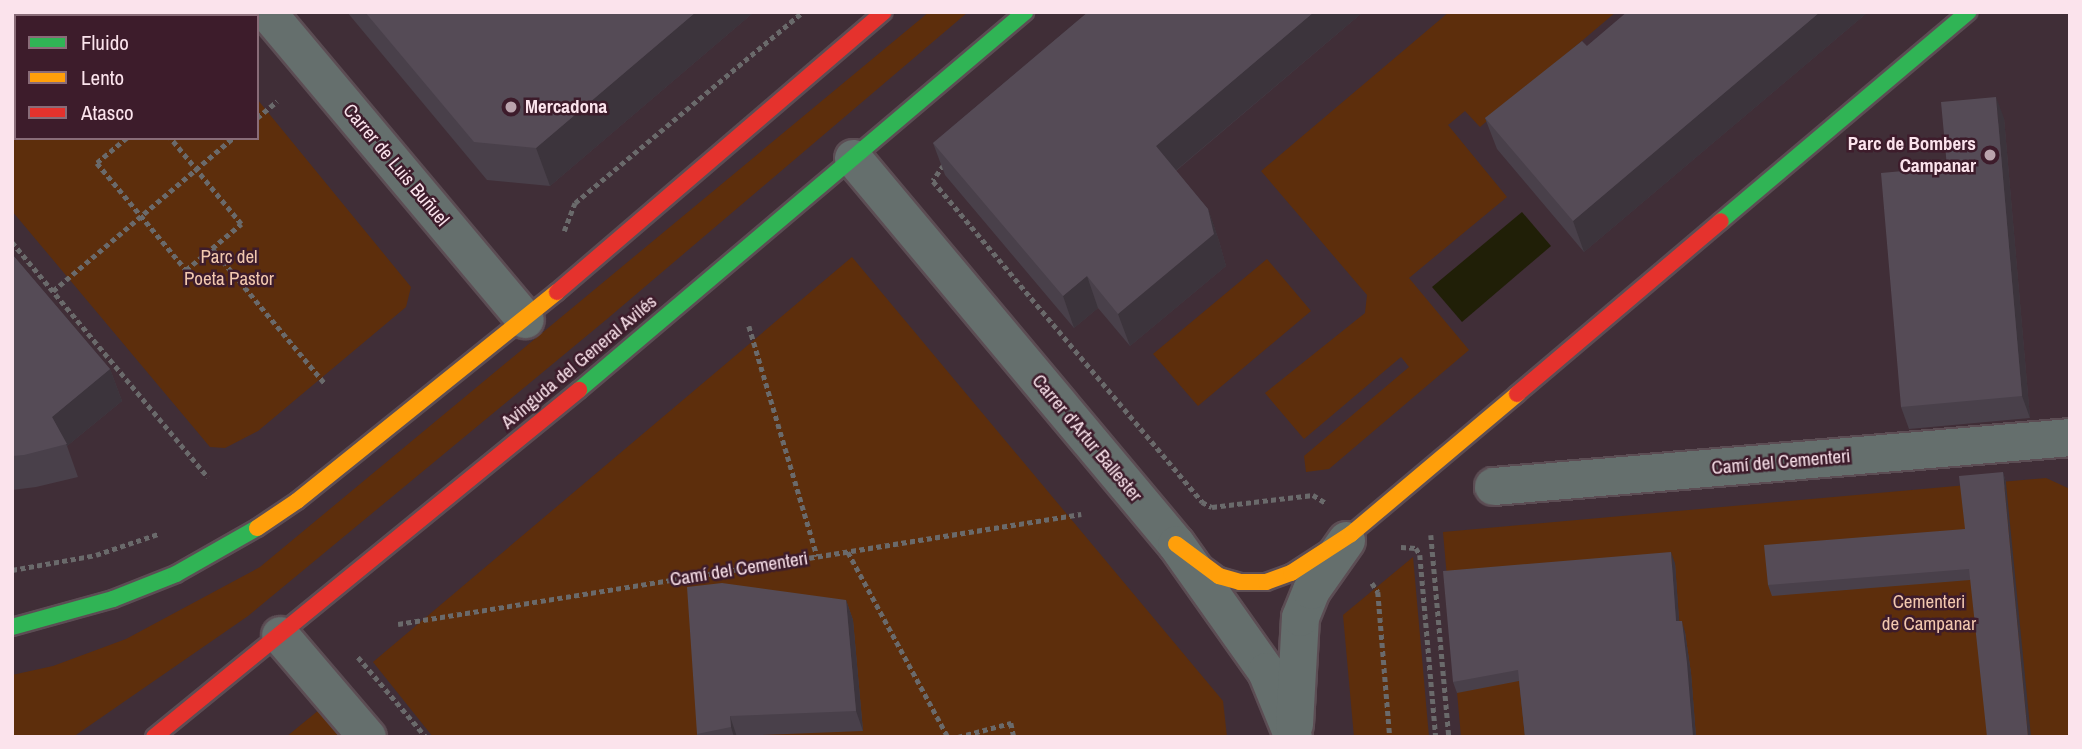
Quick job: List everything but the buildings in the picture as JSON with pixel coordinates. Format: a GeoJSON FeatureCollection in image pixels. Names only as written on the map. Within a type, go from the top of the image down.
{"type":"FeatureCollection","features":[{"type":"Feature","properties":{"kind":"main road"},"geometry":{"type":"LineString","coordinates":[[12,628],[113,599],[236,542],[307,493],[525,318],[884,12]]}},
{"type":"Feature","properties":{"kind":"main road","name":"Avinguda del General Avilés"},"geometry":{"type":"LineString","coordinates":[[154,737],[518,441],[1025,12]]}},
{"type":"Feature","properties":{"kind":"main road"},"geometry":{"type":"LineString","coordinates":[[1176,544],[1219,576],[1240,583],[1266,582],[1291,573],[1351,534],[1968,12]]}},
{"type":"Feature","properties":{"kind":"street","name":"Carrer de Luis Buñuel"},"geometry":{"type":"LineString","coordinates":[[267,12],[525,318]]}},
{"type":"Feature","properties":{"kind":"street","name":"Carrer d'Artur Ballester"},"geometry":{"type":"LineString","coordinates":[[853,158],[1176,544],[1266,671],[1294,737]]}},
{"type":"Feature","properties":{"kind":"street","name":"Camí del Cementeri"},"geometry":{"type":"LineString","coordinates":[[1493,486],[2070,437]]}},
{"type":"Feature","properties":{"kind":"street","name":"Carrer d'Artur Ballester"},"geometry":{"type":"LineString","coordinates":[[1294,737],[1300,617],[1316,581],[1351,534]]}},
{"type":"Feature","properties":{"kind":"street"},"geometry":{"type":"LineString","coordinates":[[279,635],[367,737]]}},
{"type":"Feature","properties":{"kind":"path"},"geometry":{"type":"LineString","coordinates":[[559,238],[575,203],[803,12]]}},
{"type":"Feature","properties":{"kind":"path"},"geometry":{"type":"LineString","coordinates":[[259,116],[277,101]]}},
{"type":"Feature","properties":{"kind":"path"},"geometry":{"type":"LineString","coordinates":[[123,140],[97,163],[186,270],[241,224],[172,140]]}},
{"type":"Feature","properties":{"kind":"path"},"geometry":{"type":"LineString","coordinates":[[53,291],[231,140]]}},
{"type":"Feature","properties":{"kind":"path"},"geometry":{"type":"LineString","coordinates":[[955,156],[934,174],[933,181],[1202,502],[1212,507],[1313,495],[1321,498],[1351,534],[1377,558],[1406,546],[1420,555],[1436,737]]}},
{"type":"Feature","properties":{"kind":"path"},"geometry":{"type":"LineString","coordinates":[[12,242],[208,477]]}},
{"type":"Feature","properties":{"kind":"path"},"geometry":{"type":"LineString","coordinates":[[212,248],[326,385]]}},
{"type":"Feature","properties":{"kind":"path"},"geometry":{"type":"LineString","coordinates":[[749,326],[817,556]]}},
{"type":"Feature","properties":{"kind":"path","name":"Camí del Cementeri"},"geometry":{"type":"LineString","coordinates":[[398,624],[1081,514]]}},
{"type":"Feature","properties":{"kind":"path"},"geometry":{"type":"LineString","coordinates":[[12,570],[96,555],[169,529]]}},
{"type":"Feature","properties":{"kind":"path"},"geometry":{"type":"LineString","coordinates":[[1431,535],[1449,737]]}},
{"type":"Feature","properties":{"kind":"path"},"geometry":{"type":"LineString","coordinates":[[848,552],[948,737]]}},
{"type":"Feature","properties":{"kind":"path"},"geometry":{"type":"LineString","coordinates":[[1372,583],[1378,592],[1390,737]]}},
{"type":"Feature","properties":{"kind":"path"},"geometry":{"type":"LineString","coordinates":[[358,657],[426,737]]}},
{"type":"Feature","properties":{"kind":"path"},"geometry":{"type":"LineString","coordinates":[[958,737],[1011,723],[1014,737]]}},
{"type":"Feature","properties":{"kind":"green space","name":"Parc del Poeta Pastor"},"geometry":{"type":"Polygon","coordinates":[[[185,12],[186,14],[14,14],[14,140],[259,140],[259,101],[411,287],[406,307],[258,431],[225,448],[210,447],[12,211],[12,13],[185,12]]]}},
{"type":"Feature","properties":{"kind":"green space"},"geometry":{"type":"Polygon","coordinates":[[[929,12],[968,12],[607,319],[248,616],[73,737],[12,737],[12,675],[53,666],[126,639],[260,567],[929,12]]]}},
{"type":"Feature","properties":{"kind":"green space"},"geometry":{"type":"Polygon","coordinates":[[[1449,12],[1616,12],[1480,127],[1465,111],[1448,125],[1507,197],[1409,278],[1469,350],[1329,469],[1306,472],[1304,456],[1409,367],[1401,357],[1304,439],[1265,393],[1365,313],[1367,295],[1261,171],[1449,12]]]}},
{"type":"Feature","properties":{"kind":"green space"},"geometry":{"type":"Polygon","coordinates":[[[852,257],[1223,701],[1227,737],[433,737],[373,662],[852,257]]]}},
{"type":"Feature","properties":{"kind":"green space"},"geometry":{"type":"Polygon","coordinates":[[[1267,259],[1311,311],[1198,406],[1153,354],[1267,259]]]}},
{"type":"Feature","properties":{"kind":"green space","name":"Cementeri de Campanar"},"geometry":{"type":"Polygon","coordinates":[[[2046,478],[2070,489],[2070,737],[1461,737],[1443,532],[2046,478]]]}},
{"type":"Feature","properties":{"kind":"green space"},"geometry":{"type":"Polygon","coordinates":[[[1413,557],[1429,737],[1354,737],[1343,615],[1413,557]]]}},
{"type":"Feature","properties":{"kind":"green space"},"geometry":{"type":"Polygon","coordinates":[[[325,705],[352,737],[286,737],[325,705]]]}},
{"type":"Feature","properties":{"kind":"shaded area"},"geometry":{"type":"Polygon","coordinates":[[[1522,212],[1551,246],[1462,322],[1432,287],[1522,212]]]}},
{"type":"Feature","properties":{"kind":"traffic: fast"},"geometry":{"type":"LineString","coordinates":[[579,390],[1025,12]]}},
{"type":"Feature","properties":{"kind":"traffic: fast"},"geometry":{"type":"LineString","coordinates":[[1721,221],[1968,12]]}},
{"type":"Feature","properties":{"kind":"traffic: fast"},"geometry":{"type":"LineString","coordinates":[[12,627],[113,599],[176,574],[257,528]]}},
{"type":"Feature","properties":{"kind":"traffic: slow"},"geometry":{"type":"LineString","coordinates":[[257,528],[297,501],[557,292]]}},
{"type":"Feature","properties":{"kind":"traffic: slow"},"geometry":{"type":"LineString","coordinates":[[1176,544],[1219,576],[1240,582],[1266,582],[1291,573],[1351,534],[1517,394]]}},
{"type":"Feature","properties":{"kind":"traffic: jam"},"geometry":{"type":"LineString","coordinates":[[557,292],[884,12]]}},
{"type":"Feature","properties":{"kind":"traffic: jam"},"geometry":{"type":"LineString","coordinates":[[1517,394],[1721,221]]}},
{"type":"Feature","properties":{"kind":"traffic: jam"},"geometry":{"type":"LineString","coordinates":[[154,737],[579,390]]}},
{"type":"Feature","properties":{"kind":"place","name":"Mercadona"},"geometry":{"type":"Point","coordinates":[511,107]}},
{"type":"Feature","properties":{"kind":"place","name":"Parc de Bombers Campanar"},"geometry":{"type":"Point","coordinates":[1990,155]}}]}
